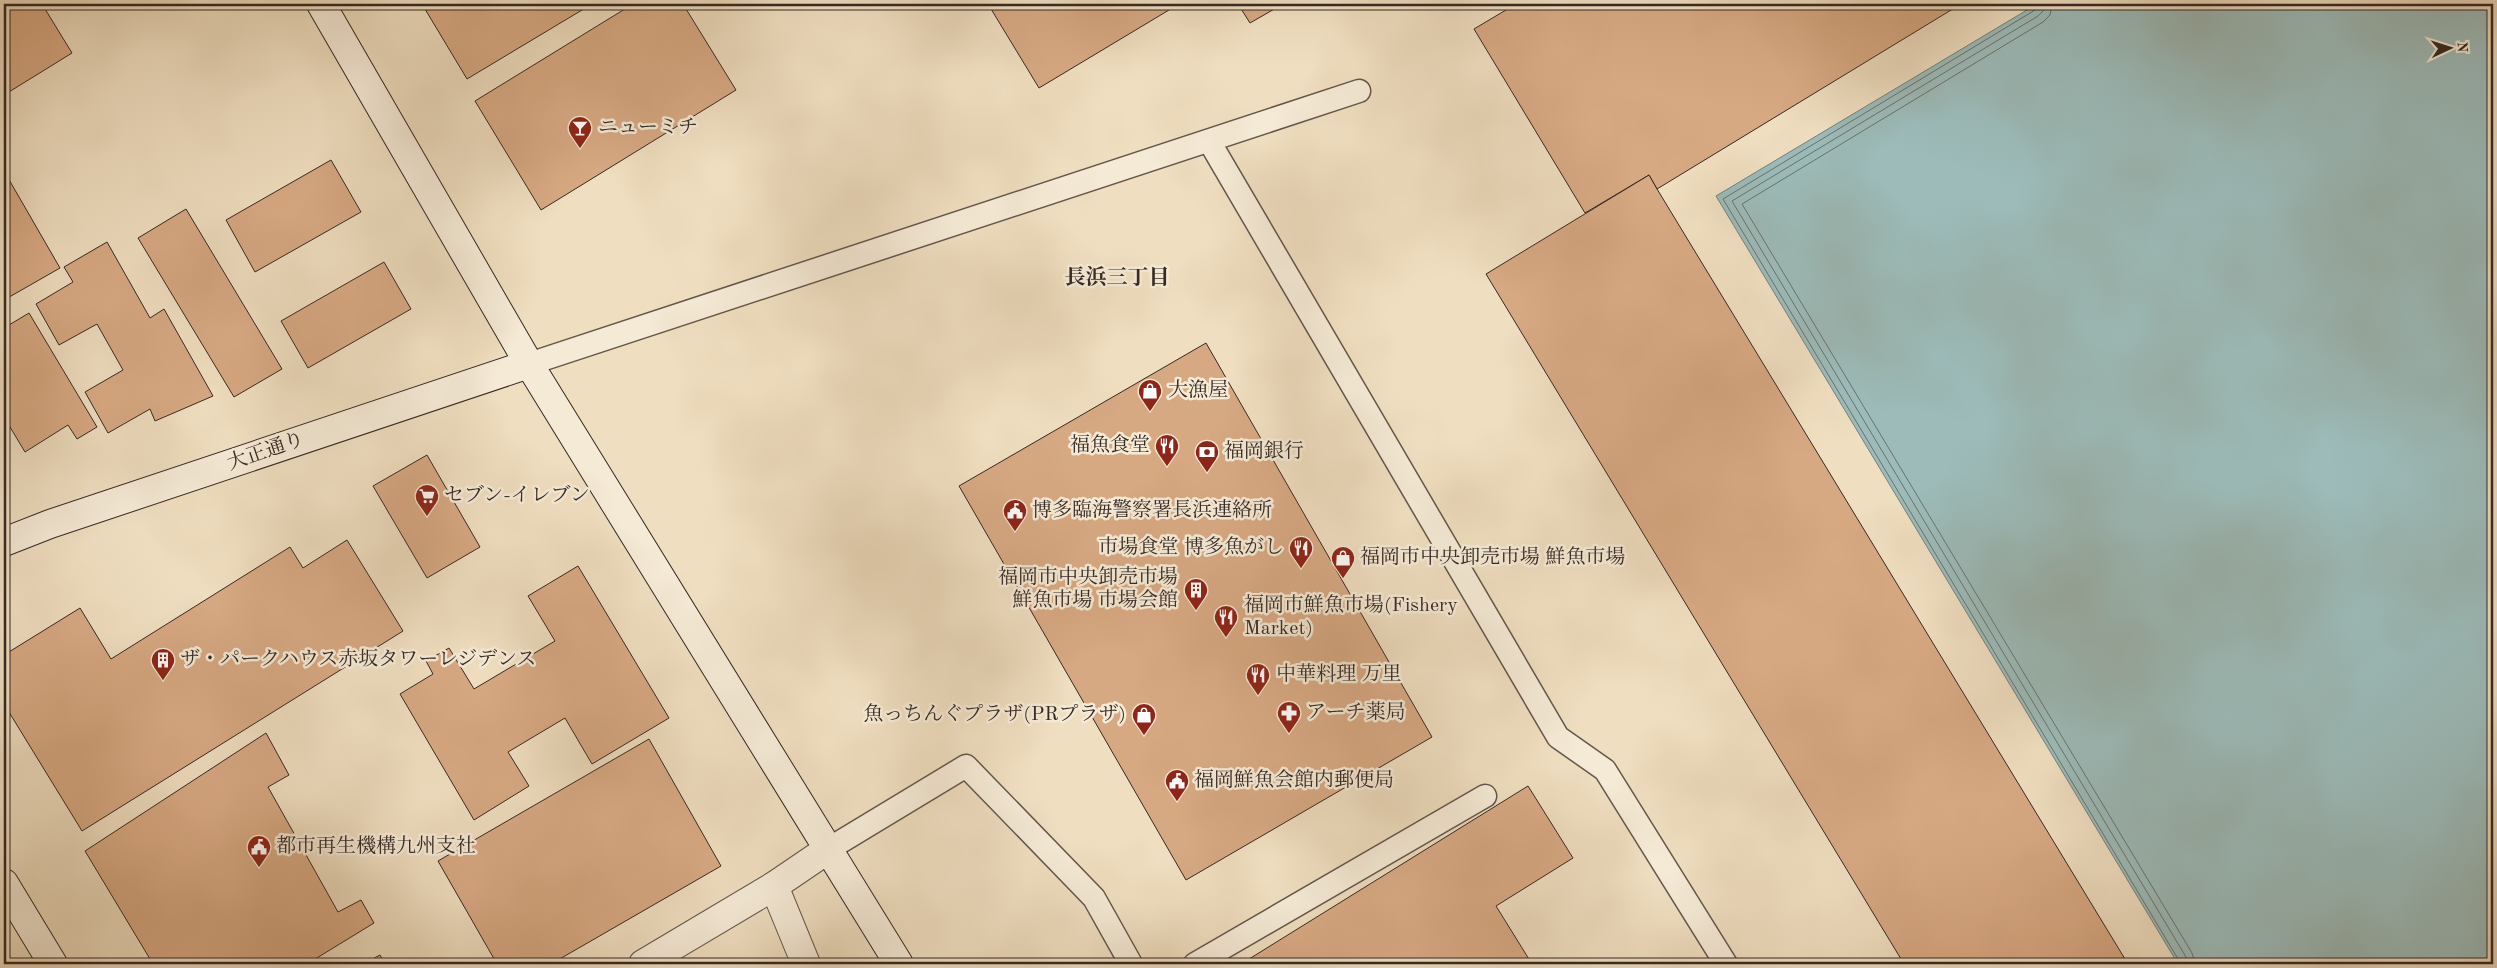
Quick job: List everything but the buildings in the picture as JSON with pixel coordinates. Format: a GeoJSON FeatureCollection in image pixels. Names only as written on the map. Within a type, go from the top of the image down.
{"type":"FeatureCollection","features":[{"type":"Feature","properties":{"kind":"street"},"geometry":{"type":"LineString","coordinates":[[321,4],[530,364],[898,964]]}},
{"type":"Feature","properties":{"kind":"street","name":"大正通り"},"geometry":{"type":"LineString","coordinates":[[4,542],[50,524],[530,364]]}},
{"type":"Feature","properties":{"kind":"street"},"geometry":{"type":"LineString","coordinates":[[643,964],[774,886],[827,850]]}},
{"type":"Feature","properties":{"kind":"street"},"geometry":{"type":"LineString","coordinates":[[4,883],[52,964]]}},
{"type":"Feature","properties":{"kind":"street"},"geometry":{"type":"LineString","coordinates":[[774,886],[806,964]]}},
{"type":"Feature","properties":{"kind":"lane"},"geometry":{"type":"LineString","coordinates":[[530,364],[1360,91]]}},
{"type":"Feature","properties":{"kind":"lane"},"geometry":{"type":"LineString","coordinates":[[1209,141],[1558,737],[1605,770],[1726,964]]}},
{"type":"Feature","properties":{"kind":"lane"},"geometry":{"type":"LineString","coordinates":[[827,850],[966,766],[1094,898],[1131,964]]}},
{"type":"Feature","properties":{"kind":"lane"},"geometry":{"type":"LineString","coordinates":[[1195,964],[1485,796]]}},
{"type":"Feature","properties":{"kind":"water"},"geometry":{"type":"Polygon","coordinates":[[[2037,4],[2493,4],[2493,964],[2178,964],[1716,196],[2037,4]]]}},
{"type":"Feature","properties":{"kind":"place","name":"ニューミチ"},"geometry":{"type":"Point","coordinates":[580,149]}},
{"type":"Feature","properties":{"kind":"place","name":"大漁屋"},"geometry":{"type":"Point","coordinates":[1150,412]}},
{"type":"Feature","properties":{"kind":"place","name":"福魚食堂"},"geometry":{"type":"Point","coordinates":[1167,467]}},
{"type":"Feature","properties":{"kind":"place","name":"福岡銀行"},"geometry":{"type":"Point","coordinates":[1207,473]}},
{"type":"Feature","properties":{"kind":"place","name":"セブン-イレブン"},"geometry":{"type":"Point","coordinates":[427,517]}},
{"type":"Feature","properties":{"kind":"place","name":"博多臨海警察署長浜連絡所"},"geometry":{"type":"Point","coordinates":[1015,532]}},
{"type":"Feature","properties":{"kind":"place","name":"市場食堂 博多魚がし"},"geometry":{"type":"Point","coordinates":[1301,569]}},
{"type":"Feature","properties":{"kind":"place","name":"福岡市中央卸売市場 鮮魚市場"},"geometry":{"type":"Point","coordinates":[1343,579]}},
{"type":"Feature","properties":{"kind":"place","name":"福岡市中央卸売市場 鮮魚市場 市場会館"},"geometry":{"type":"Point","coordinates":[1196,611]}},
{"type":"Feature","properties":{"kind":"place","name":"福岡市鮮魚市場(Fishery Market)"},"geometry":{"type":"Point","coordinates":[1226,638]}},
{"type":"Feature","properties":{"kind":"place","name":"ザ・パークハウス赤坂タワーレジデンス"},"geometry":{"type":"Point","coordinates":[163,681]}},
{"type":"Feature","properties":{"kind":"place","name":"中華料理 万里"},"geometry":{"type":"Point","coordinates":[1258,696]}},
{"type":"Feature","properties":{"kind":"place","name":"アーチ薬局"},"geometry":{"type":"Point","coordinates":[1289,734]}},
{"type":"Feature","properties":{"kind":"place","name":"魚っちんぐプラザ(PRプラザ)"},"geometry":{"type":"Point","coordinates":[1144,736]}},
{"type":"Feature","properties":{"kind":"place","name":"福岡鮮魚会館内郵便局"},"geometry":{"type":"Point","coordinates":[1177,802]}},
{"type":"Feature","properties":{"kind":"place","name":"都市再生機構九州支社"},"geometry":{"type":"Point","coordinates":[259,868]}},
{"type":"Feature","properties":{"kind":"district","name":"長浜三丁目"},"geometry":{"type":"Point","coordinates":[1117,278]}}]}
